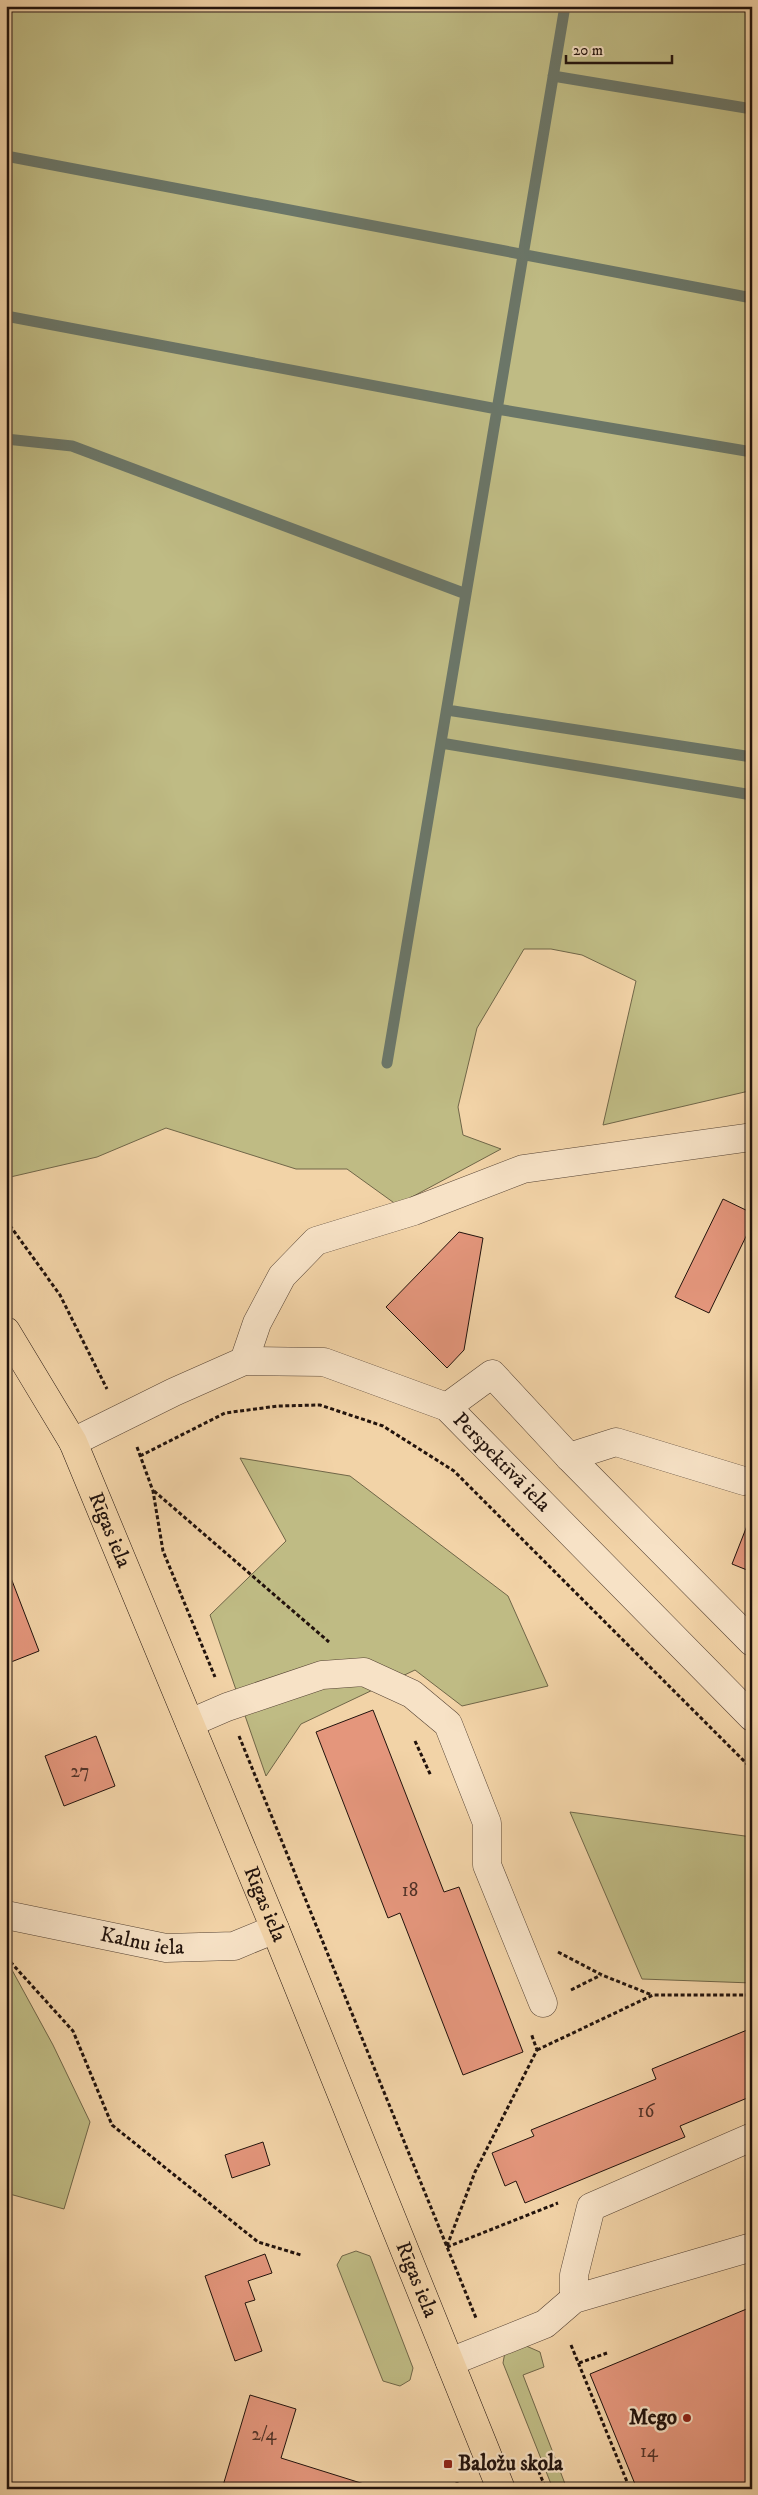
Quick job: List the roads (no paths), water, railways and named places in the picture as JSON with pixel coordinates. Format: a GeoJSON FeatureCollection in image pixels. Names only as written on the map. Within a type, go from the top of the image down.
{"type":"FeatureCollection","features":[{"type":"Feature","properties":{"kind":"main road","name":"Rīgas iela"},"geometry":{"type":"LineString","coordinates":[[6,1330],[73,1442],[276,1929],[501,2489]]}},
{"type":"Feature","properties":{"kind":"street"},"geometry":{"type":"LineString","coordinates":[[244,1361],[257,1323],[282,1276],[316,1240],[414,1211],[523,1169],[752,1137]]}},
{"type":"Feature","properties":{"kind":"street","name":"Perspektīvā iela"},"geometry":{"type":"LineString","coordinates":[[73,1442],[244,1361],[324,1362],[447,1407],[752,1717]]}},
{"type":"Feature","properties":{"kind":"street"},"geometry":{"type":"LineString","coordinates":[[447,1407],[492,1374],[569,1457],[752,1642]]}},
{"type":"Feature","properties":{"kind":"street"},"geometry":{"type":"LineString","coordinates":[[569,1457],[616,1442],[744,1481]]}},
{"type":"Feature","properties":{"kind":"street"},"geometry":{"type":"LineString","coordinates":[[190,1723],[227,1707],[322,1675],[364,1672],[412,1694],[448,1724],[487,1824],[487,1865],[543,2003]]}},
{"type":"Feature","properties":{"kind":"street","name":"Kalnu iela"},"geometry":{"type":"LineString","coordinates":[[6,1915],[166,1948],[234,1946],[276,1929]]}},
{"type":"Feature","properties":{"kind":"street"},"geometry":{"type":"LineString","coordinates":[[574,2299],[574,2275],[590,2207],[752,2137]]}},
{"type":"Feature","properties":{"kind":"street"},"geometry":{"type":"LineString","coordinates":[[450,2362],[545,2324],[574,2299],[752,2247]]}},
{"type":"Feature","properties":{"kind":"waterway"},"geometry":{"type":"LineString","coordinates":[[387,1063],[565,6]]}},
{"type":"Feature","properties":{"kind":"waterway"},"geometry":{"type":"LineString","coordinates":[[553,76],[752,109]]}},
{"type":"Feature","properties":{"kind":"waterway"},"geometry":{"type":"LineString","coordinates":[[6,156],[752,298]]}},
{"type":"Feature","properties":{"kind":"waterway"},"geometry":{"type":"LineString","coordinates":[[6,316],[497,409],[752,452]]}},
{"type":"Feature","properties":{"kind":"waterway"},"geometry":{"type":"LineString","coordinates":[[6,439],[72,446],[466,594]]}},
{"type":"Feature","properties":{"kind":"waterway"},"geometry":{"type":"LineString","coordinates":[[447,710],[752,757]]}},
{"type":"Feature","properties":{"kind":"waterway"},"geometry":{"type":"LineString","coordinates":[[441,743],[752,795]]}},
{"type":"Feature","properties":{"kind":"place","name":"Mego"},"geometry":{"type":"Point","coordinates":[687,2418]}},
{"type":"Feature","properties":{"kind":"place","name":"Baložu skola"},"geometry":{"type":"Point","coordinates":[448,2464]}}]}
